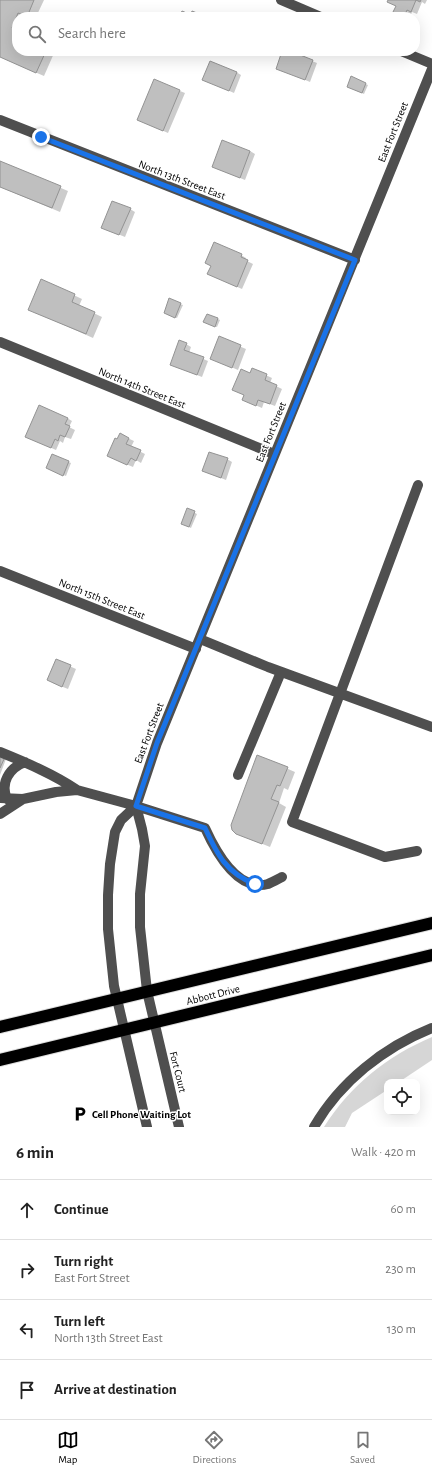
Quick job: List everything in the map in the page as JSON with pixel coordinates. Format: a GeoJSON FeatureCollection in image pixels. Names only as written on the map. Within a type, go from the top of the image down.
{"type":"FeatureCollection","features":[{"type":"Feature","properties":{"kind":"highway","name":"Abbott Drive"},"geometry":{"type":"LineString","coordinates":[[0,1027],[432,923]]}},
{"type":"Feature","properties":{"kind":"highway","name":"Abbott Drive"},"geometry":{"type":"LineString","coordinates":[[0,1060],[432,955]]}},
{"type":"Feature","properties":{"kind":"street"},"geometry":{"type":"LineString","coordinates":[[281,0],[309,12]]}},
{"type":"Feature","properties":{"kind":"street"},"geometry":{"type":"LineString","coordinates":[[413,56],[432,64]]}},
{"type":"Feature","properties":{"kind":"street","name":"East Fort Street"},"geometry":{"type":"LineString","coordinates":[[124,1030],[112,973],[108,929],[110,864],[116,828],[121,820],[136,806],[151,759],[432,69]]}},
{"type":"Feature","properties":{"kind":"street","name":"North 13th Street East"},"geometry":{"type":"LineString","coordinates":[[0,120],[355,260]]}},
{"type":"Feature","properties":{"kind":"street","name":"North 14th Street East"},"geometry":{"type":"LineString","coordinates":[[0,342],[274,454]]}},
{"type":"Feature","properties":{"kind":"street"},"geometry":{"type":"LineString","coordinates":[[417,851],[385,857],[292,822],[418,485]]}},
{"type":"Feature","properties":{"kind":"street","name":"North 15th Street East"},"geometry":{"type":"LineString","coordinates":[[0,571],[196,649]]}},
{"type":"Feature","properties":{"kind":"street"},"geometry":{"type":"LineString","coordinates":[[200,639],[281,672],[432,727]]}},
{"type":"Feature","properties":{"kind":"street"},"geometry":{"type":"LineString","coordinates":[[238,775],[281,672]]}},
{"type":"Feature","properties":{"kind":"street"},"geometry":{"type":"LineString","coordinates":[[0,752],[60,779],[77,790],[136,806],[205,828],[220,857],[230,869],[243,879],[255,884],[268,884],[282,877]]}},
{"type":"Feature","properties":{"kind":"street"},"geometry":{"type":"LineString","coordinates":[[0,814],[6,801],[3,788],[6,777],[13,768],[25,762]]}},
{"type":"Feature","properties":{"kind":"street"},"geometry":{"type":"LineString","coordinates":[[0,807],[6,801],[56,792],[77,790]]}},
{"type":"Feature","properties":{"kind":"street"},"geometry":{"type":"LineString","coordinates":[[136,806],[145,846],[141,876],[139,916],[141,945],[147,991],[154,1023]]}},
{"type":"Feature","properties":{"kind":"street","name":"Fort Court"},"geometry":{"type":"LineString","coordinates":[[154,1023],[179,1127]]}},
{"type":"Feature","properties":{"kind":"street"},"geometry":{"type":"LineString","coordinates":[[314,1127],[330,1104],[350,1081],[372,1062],[394,1046],[432,1028]]}},
{"type":"Feature","properties":{"kind":"street"},"geometry":{"type":"LineString","coordinates":[[124,1030],[147,1127]]}},
{"type":"Feature","properties":{"kind":"shaded area"},"geometry":{"type":"Polygon","coordinates":[[[432,1037],[432,1060],[404,1079],[384,1079],[384,1092],[352,1113],[345,1127],[324,1127],[346,1098],[371,1074],[400,1053],[432,1037]]]}},
{"type":"Feature","properties":{"kind":"building"},"geometry":{"type":"Polygon","coordinates":[[[0,0],[34,0],[29,12],[12,12],[12,56],[44,56],[36,73],[0,57],[0,0]]]}},
{"type":"Feature","properties":{"kind":"building"},"geometry":{"type":"Polygon","coordinates":[[[388,0],[416,0],[411,12],[407,10],[406,12],[393,12],[396,6],[387,2],[388,0]]]}},
{"type":"Feature","properties":{"kind":"building"},"geometry":{"type":"Polygon","coordinates":[[[280,56],[303,56],[313,60],[305,80],[276,69],[280,56]]]}},
{"type":"Feature","properties":{"kind":"building"},"geometry":{"type":"Polygon","coordinates":[[[210,61],[237,72],[229,91],[202,80],[210,61]]]}},
{"type":"Feature","properties":{"kind":"building"},"geometry":{"type":"Polygon","coordinates":[[[351,76],[366,83],[362,93],[347,87],[351,76]]]}},
{"type":"Feature","properties":{"kind":"building"},"geometry":{"type":"Polygon","coordinates":[[[154,79],[180,90],[163,131],[137,120],[154,79]]]}},
{"type":"Feature","properties":{"kind":"building"},"geometry":{"type":"Polygon","coordinates":[[[222,140],[250,151],[240,178],[212,167],[222,140]]]}},
{"type":"Feature","properties":{"kind":"building"},"geometry":{"type":"Polygon","coordinates":[[[0,161],[61,186],[52,208],[0,187],[0,161]]]}},
{"type":"Feature","properties":{"kind":"building"},"geometry":{"type":"Polygon","coordinates":[[[112,201],[131,208],[119,235],[101,228],[112,201]]]}},
{"type":"Feature","properties":{"kind":"building"},"geometry":{"type":"Polygon","coordinates":[[[214,242],[242,254],[241,257],[248,260],[237,287],[207,274],[211,266],[205,263],[214,242]]]}},
{"type":"Feature","properties":{"kind":"building"},"geometry":{"type":"Polygon","coordinates":[[[41,279],[75,294],[72,302],[95,312],[86,334],[28,310],[41,279]]]}},
{"type":"Feature","properties":{"kind":"building"},"geometry":{"type":"Polygon","coordinates":[[[169,298],[181,303],[175,318],[164,313],[169,298]]]}},
{"type":"Feature","properties":{"kind":"building"},"geometry":{"type":"Polygon","coordinates":[[[207,314],[218,318],[215,327],[203,322],[207,314]]]}},
{"type":"Feature","properties":{"kind":"building"},"geometry":{"type":"Polygon","coordinates":[[[219,336],[241,345],[232,368],[210,359],[219,336]]]}},
{"type":"Feature","properties":{"kind":"building"},"geometry":{"type":"Polygon","coordinates":[[[179,340],[187,343],[184,350],[204,357],[197,375],[170,365],[179,340]]]}},
{"type":"Feature","properties":{"kind":"building"},"geometry":{"type":"Polygon","coordinates":[[[252,368],[267,374],[265,380],[277,385],[270,404],[258,400],[256,406],[242,400],[244,395],[232,390],[241,369],[250,373],[252,368]]]}},
{"type":"Feature","properties":{"kind":"building"},"geometry":{"type":"Polygon","coordinates":[[[39,405],[68,418],[65,424],[70,426],[65,437],[60,435],[58,441],[55,439],[51,448],[25,437],[39,405]]]}},
{"type":"Feature","properties":{"kind":"building"},"geometry":{"type":"Polygon","coordinates":[[[120,433],[129,438],[126,444],[141,450],[136,461],[131,458],[127,465],[107,456],[115,438],[117,439],[120,433]]]}},
{"type":"Feature","properties":{"kind":"building"},"geometry":{"type":"Polygon","coordinates":[[[209,452],[228,458],[221,478],[202,471],[209,452]]]}},
{"type":"Feature","properties":{"kind":"building"},"geometry":{"type":"Polygon","coordinates":[[[52,454],[69,461],[63,476],[46,468],[52,454]]]}},
{"type":"Feature","properties":{"kind":"building"},"geometry":{"type":"Polygon","coordinates":[[[187,508],[195,511],[189,527],[181,524],[187,508]]]}},
{"type":"Feature","properties":{"kind":"building"},"geometry":{"type":"Polygon","coordinates":[[[56,659],[71,665],[62,687],[47,680],[56,659]]]}},
{"type":"Feature","properties":{"kind":"building"},"geometry":{"type":"Polygon","coordinates":[[[0,755],[5,757],[0,768],[0,755]]]}},
{"type":"Feature","properties":{"kind":"building"},"geometry":{"type":"Polygon","coordinates":[[[257,755],[288,767],[280,786],[277,785],[271,799],[279,802],[262,844],[236,834],[232,830],[231,825],[257,755]]]}},
{"type":"Feature","properties":{"kind":"place","name":"Cell Phone Waiting Lot"},"geometry":{"type":"Point","coordinates":[80,1114]}},
{"type":"Feature","properties":{"kind":"route"},"geometry":{"type":"LineString","coordinates":[[41,137],[355,260],[274,454],[157,743],[136,806],[205,828],[220,857],[230,869],[243,879],[255,884]]}}]}
